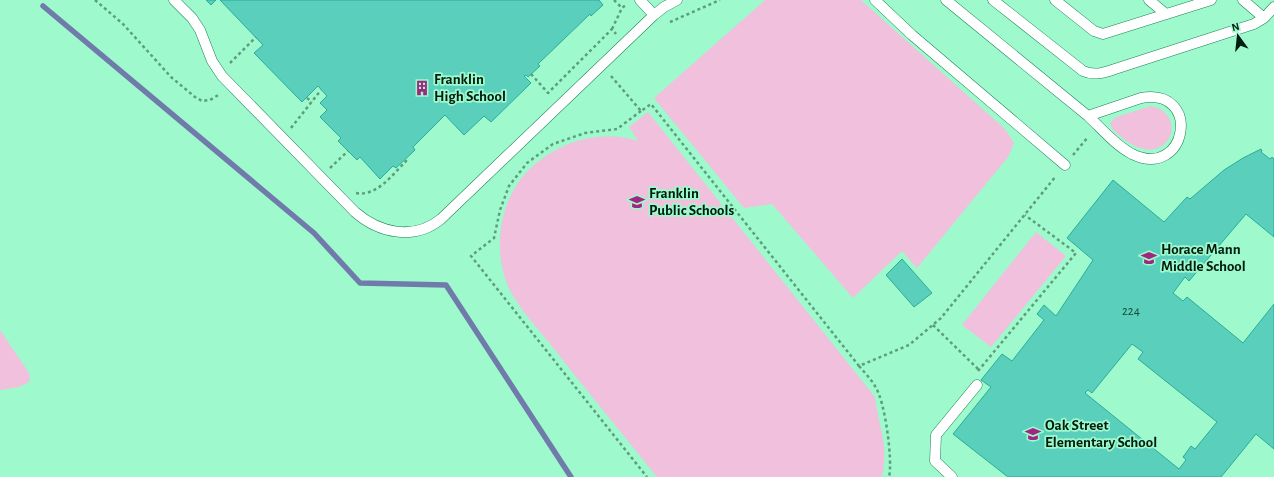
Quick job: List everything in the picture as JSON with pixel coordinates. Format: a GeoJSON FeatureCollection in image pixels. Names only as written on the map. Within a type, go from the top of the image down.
{"type":"FeatureCollection","features":[{"type":"Feature","properties":{"kind":"lane"},"geometry":{"type":"LineString","coordinates":[[174,0],[192,18],[200,30],[212,62],[222,76],[363,219],[380,228],[408,232],[425,229],[436,224],[654,15],[664,7],[677,0]]}},
{"type":"Feature","properties":{"kind":"lane"},"geometry":{"type":"LineString","coordinates":[[640,0],[654,15]]}},
{"type":"Feature","properties":{"kind":"lane"},"geometry":{"type":"LineString","coordinates":[[875,0],[912,35],[1065,165]]}},
{"type":"Feature","properties":{"kind":"lane"},"geometry":{"type":"LineString","coordinates":[[946,0],[1088,116],[1119,145],[1132,154],[1142,158],[1153,159],[1165,155],[1172,150],[1179,140],[1181,125],[1178,113],[1171,103],[1162,98],[1141,98],[1088,116]]}},
{"type":"Feature","properties":{"kind":"lane"},"geometry":{"type":"LineString","coordinates":[[993,0],[1081,70],[1090,74],[1108,71],[1254,24],[1264,18],[1274,7]]}},
{"type":"Feature","properties":{"kind":"lane"},"geometry":{"type":"LineString","coordinates":[[1054,0],[1099,34],[1107,33],[1211,0]]}},
{"type":"Feature","properties":{"kind":"lane"},"geometry":{"type":"LineString","coordinates":[[1149,0],[1166,14]]}},
{"type":"Feature","properties":{"kind":"lane"},"geometry":{"type":"LineString","coordinates":[[1243,0],[1264,18]]}},
{"type":"Feature","properties":{"kind":"lane"},"geometry":{"type":"LineString","coordinates":[[952,477],[935,461],[936,435],[978,385]]}},
{"type":"Feature","properties":{"kind":"path"},"geometry":{"type":"LineString","coordinates":[[95,0],[123,24],[171,77],[202,101],[210,100],[218,96],[230,85]]}},
{"type":"Feature","properties":{"kind":"path"},"geometry":{"type":"LineString","coordinates":[[614,0],[622,8]]}},
{"type":"Feature","properties":{"kind":"path"},"geometry":{"type":"LineString","coordinates":[[612,29],[622,8],[628,4]]}},
{"type":"Feature","properties":{"kind":"path"},"geometry":{"type":"LineString","coordinates":[[226,62],[229,64],[256,37]]}},
{"type":"Feature","properties":{"kind":"path"},"geometry":{"type":"LineString","coordinates":[[602,66],[641,111]]}},
{"type":"Feature","properties":{"kind":"path"},"geometry":{"type":"LineString","coordinates":[[286,124],[291,129],[321,90]]}},
{"type":"Feature","properties":{"kind":"path"},"geometry":{"type":"LineString","coordinates":[[307,98],[312,102]]}},
{"type":"Feature","properties":{"kind":"path"},"geometry":{"type":"LineString","coordinates":[[647,477],[471,256],[494,238],[500,210],[509,186],[527,163],[553,144],[585,133],[617,130],[651,104],[877,388],[890,454],[889,477]]}},
{"type":"Feature","properties":{"kind":"path"},"geometry":{"type":"LineString","coordinates":[[859,366],[909,345],[941,318],[1088,137]]}},
{"type":"Feature","properties":{"kind":"path"},"geometry":{"type":"LineString","coordinates":[[352,192],[361,194],[372,192],[406,162],[405,160]]}},
{"type":"Feature","properties":{"kind":"path"},"geometry":{"type":"LineString","coordinates":[[329,169],[334,174]]}},
{"type":"Feature","properties":{"kind":"path"},"geometry":{"type":"LineString","coordinates":[[978,385],[978,369],[1076,253],[1025,215]]}},
{"type":"Feature","properties":{"kind":"path"},"geometry":{"type":"LineString","coordinates":[[933,325],[978,369]]}},
{"type":"Feature","properties":{"kind":"shaded area"},"geometry":{"type":"Polygon","coordinates":[[[765,0],[861,0],[1005,129],[1014,143],[1008,157],[917,268],[902,251],[853,298],[772,204],[744,208],[654,98],[765,0]]]}},
{"type":"Feature","properties":{"kind":"shaded area"},"geometry":{"type":"Polygon","coordinates":[[[1151,106],[1158,108],[1167,115],[1171,126],[1170,136],[1163,145],[1158,148],[1149,150],[1135,146],[1127,142],[1112,128],[1110,123],[1116,117],[1151,106]]]}},
{"type":"Feature","properties":{"kind":"shaded area"},"geometry":{"type":"Polygon","coordinates":[[[648,112],[875,397],[884,446],[882,477],[657,477],[516,301],[507,284],[502,268],[500,234],[508,201],[516,186],[526,172],[539,161],[550,153],[574,142],[612,136],[638,141],[629,127],[648,112]]]}},
{"type":"Feature","properties":{"kind":"shaded area"},"geometry":{"type":"Polygon","coordinates":[[[1036,232],[1066,256],[991,347],[962,325],[1036,232]]]}},
{"type":"Feature","properties":{"kind":"shaded area"},"geometry":{"type":"Polygon","coordinates":[[[0,330],[30,376],[29,382],[19,387],[0,390],[0,330]]]}},
{"type":"Feature","properties":{"kind":"building"},"geometry":{"type":"Polygon","coordinates":[[[206,0],[216,0],[211,5],[206,0]]]}},
{"type":"Feature","properties":{"kind":"building","name":"Franklin High School"},"geometry":{"type":"Polygon","coordinates":[[[220,0],[599,0],[603,5],[591,16],[590,14],[538,64],[540,66],[528,77],[526,75],[524,76],[531,83],[491,122],[484,116],[464,135],[445,115],[413,147],[415,150],[396,168],[393,166],[380,179],[360,157],[357,160],[338,141],[341,138],[320,117],[327,110],[320,103],[327,96],[318,86],[302,102],[254,53],[263,45],[220,0]]]}},
{"type":"Feature","properties":{"kind":"building"},"geometry":{"type":"Polygon","coordinates":[[[1261,149],[1261,152],[1270,159],[1272,157],[1274,159],[1274,237],[1246,214],[1189,281],[1185,277],[1173,293],[1183,301],[1187,297],[1243,343],[1274,304],[1274,449],[1256,434],[1221,477],[1008,477],[953,434],[991,387],[981,380],[1002,354],[1012,361],[1044,320],[1037,314],[1044,305],[1056,316],[1093,260],[1067,238],[1113,180],[1164,222],[1187,197],[1190,199],[1224,170],[1261,149]],[[1132,344],[1092,393],[1088,390],[1085,393],[1179,469],[1186,460],[1183,457],[1191,446],[1195,449],[1217,422],[1138,359],[1143,352],[1132,344]]]}},
{"type":"Feature","properties":{"kind":"building"},"geometry":{"type":"Polygon","coordinates":[[[902,259],[932,293],[914,307],[886,275],[902,259]]]}},
{"type":"Feature","properties":{"kind":"waterway"},"geometry":{"type":"LineString","coordinates":[[43,6],[314,233],[360,283],[446,285],[571,477]]}},
{"type":"Feature","properties":{"kind":"place","name":"Franklin High School"},"geometry":{"type":"Point","coordinates":[422,88]}},
{"type":"Feature","properties":{"kind":"place","name":"Franklin Public Schools"},"geometry":{"type":"Point","coordinates":[637,202]}},
{"type":"Feature","properties":{"kind":"place","name":"Horace Mann Middle School"},"geometry":{"type":"Point","coordinates":[1149,258]}},
{"type":"Feature","properties":{"kind":"place","name":"Oak Street Elementary School"},"geometry":{"type":"Point","coordinates":[1033,434]}}]}
